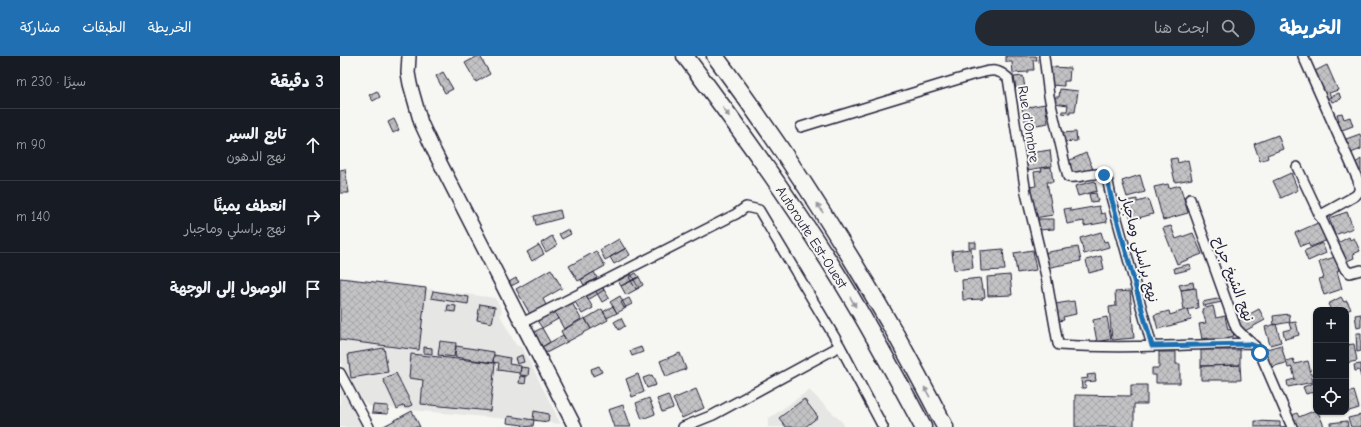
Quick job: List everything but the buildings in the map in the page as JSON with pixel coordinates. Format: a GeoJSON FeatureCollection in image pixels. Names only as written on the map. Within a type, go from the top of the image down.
{"type":"FeatureCollection","features":[{"type":"Feature","properties":{"kind":"highway"},"geometry":{"type":"LineString","coordinates":[[680,56],[704,81]]}},
{"type":"Feature","properties":{"kind":"highway","name":"Autoroute Est-Ouest"},"geometry":{"type":"LineString","coordinates":[[685,56],[781,189],[841,281],[879,345],[923,427]]}},
{"type":"Feature","properties":{"kind":"highway","name":"Autoroute Est-Ouest"},"geometry":{"type":"LineString","coordinates":[[716,56],[782,149],[841,240],[896,336],[945,427]]}},
{"type":"Feature","properties":{"kind":"main road"},"geometry":{"type":"LineString","coordinates":[[400,56],[408,73],[421,123],[434,151],[575,427]]}},
{"type":"Feature","properties":{"kind":"main road"},"geometry":{"type":"LineString","coordinates":[[408,73],[409,56]]}},
{"type":"Feature","properties":{"kind":"street","name":"نهج براسلي وماجبار"},"geometry":{"type":"LineString","coordinates":[[1044,56],[1049,96],[1068,177],[1076,178],[1098,173],[1104,175],[1108,182],[1152,346]]}},
{"type":"Feature","properties":{"kind":"street"},"geometry":{"type":"LineString","coordinates":[[1303,56],[1358,180],[1360,189],[1355,196],[1319,216]]}},
{"type":"Feature","properties":{"kind":"street","name":"Rue d'Ombre"},"geometry":{"type":"LineString","coordinates":[[800,127],[972,75],[996,70],[1003,73],[1008,78],[1026,193],[1046,276],[1058,344],[1079,346],[1152,346]]}},
{"type":"Feature","properties":{"kind":"street"},"geometry":{"type":"LineString","coordinates":[[1296,167],[1345,269],[1350,273],[1361,270]]}},
{"type":"Feature","properties":{"kind":"street","name":"نهج الشيخ جراح"},"geometry":{"type":"LineString","coordinates":[[1190,200],[1236,328],[1241,335],[1255,346],[1260,353],[1292,427]]}},
{"type":"Feature","properties":{"kind":"street"},"geometry":{"type":"LineString","coordinates":[[522,323],[729,218],[746,207],[759,210],[840,346],[883,427]]}},
{"type":"Feature","properties":{"kind":"street"},"geometry":{"type":"LineString","coordinates":[[1152,346],[1250,344],[1255,346]]}},
{"type":"Feature","properties":{"kind":"street"},"geometry":{"type":"LineString","coordinates":[[683,427],[713,415],[840,346]]}},
{"type":"Feature","properties":{"kind":"street"},"geometry":{"type":"LineString","coordinates":[[340,373],[369,427]]}},
{"type":"Feature","properties":{"kind":"shaded area"},"geometry":{"type":"Polygon","coordinates":[[[340,277],[495,298],[502,310],[500,315],[516,345],[522,347],[561,424],[368,406],[356,393],[340,362],[340,277]]]}},
{"type":"Feature","properties":{"kind":"shaded area"},"geometry":{"type":"Polygon","coordinates":[[[340,383],[363,427],[340,427],[340,383]]]}},
{"type":"Feature","properties":{"kind":"shaded area"},"geometry":{"type":"Polygon","coordinates":[[[809,390],[844,424],[842,427],[768,427],[768,419],[809,390]]]}},
{"type":"Feature","properties":{"kind":"route"},"geometry":{"type":"LineString","coordinates":[[1104,175],[1108,182],[1152,346],[1250,344],[1255,346],[1260,353]]}}]}
